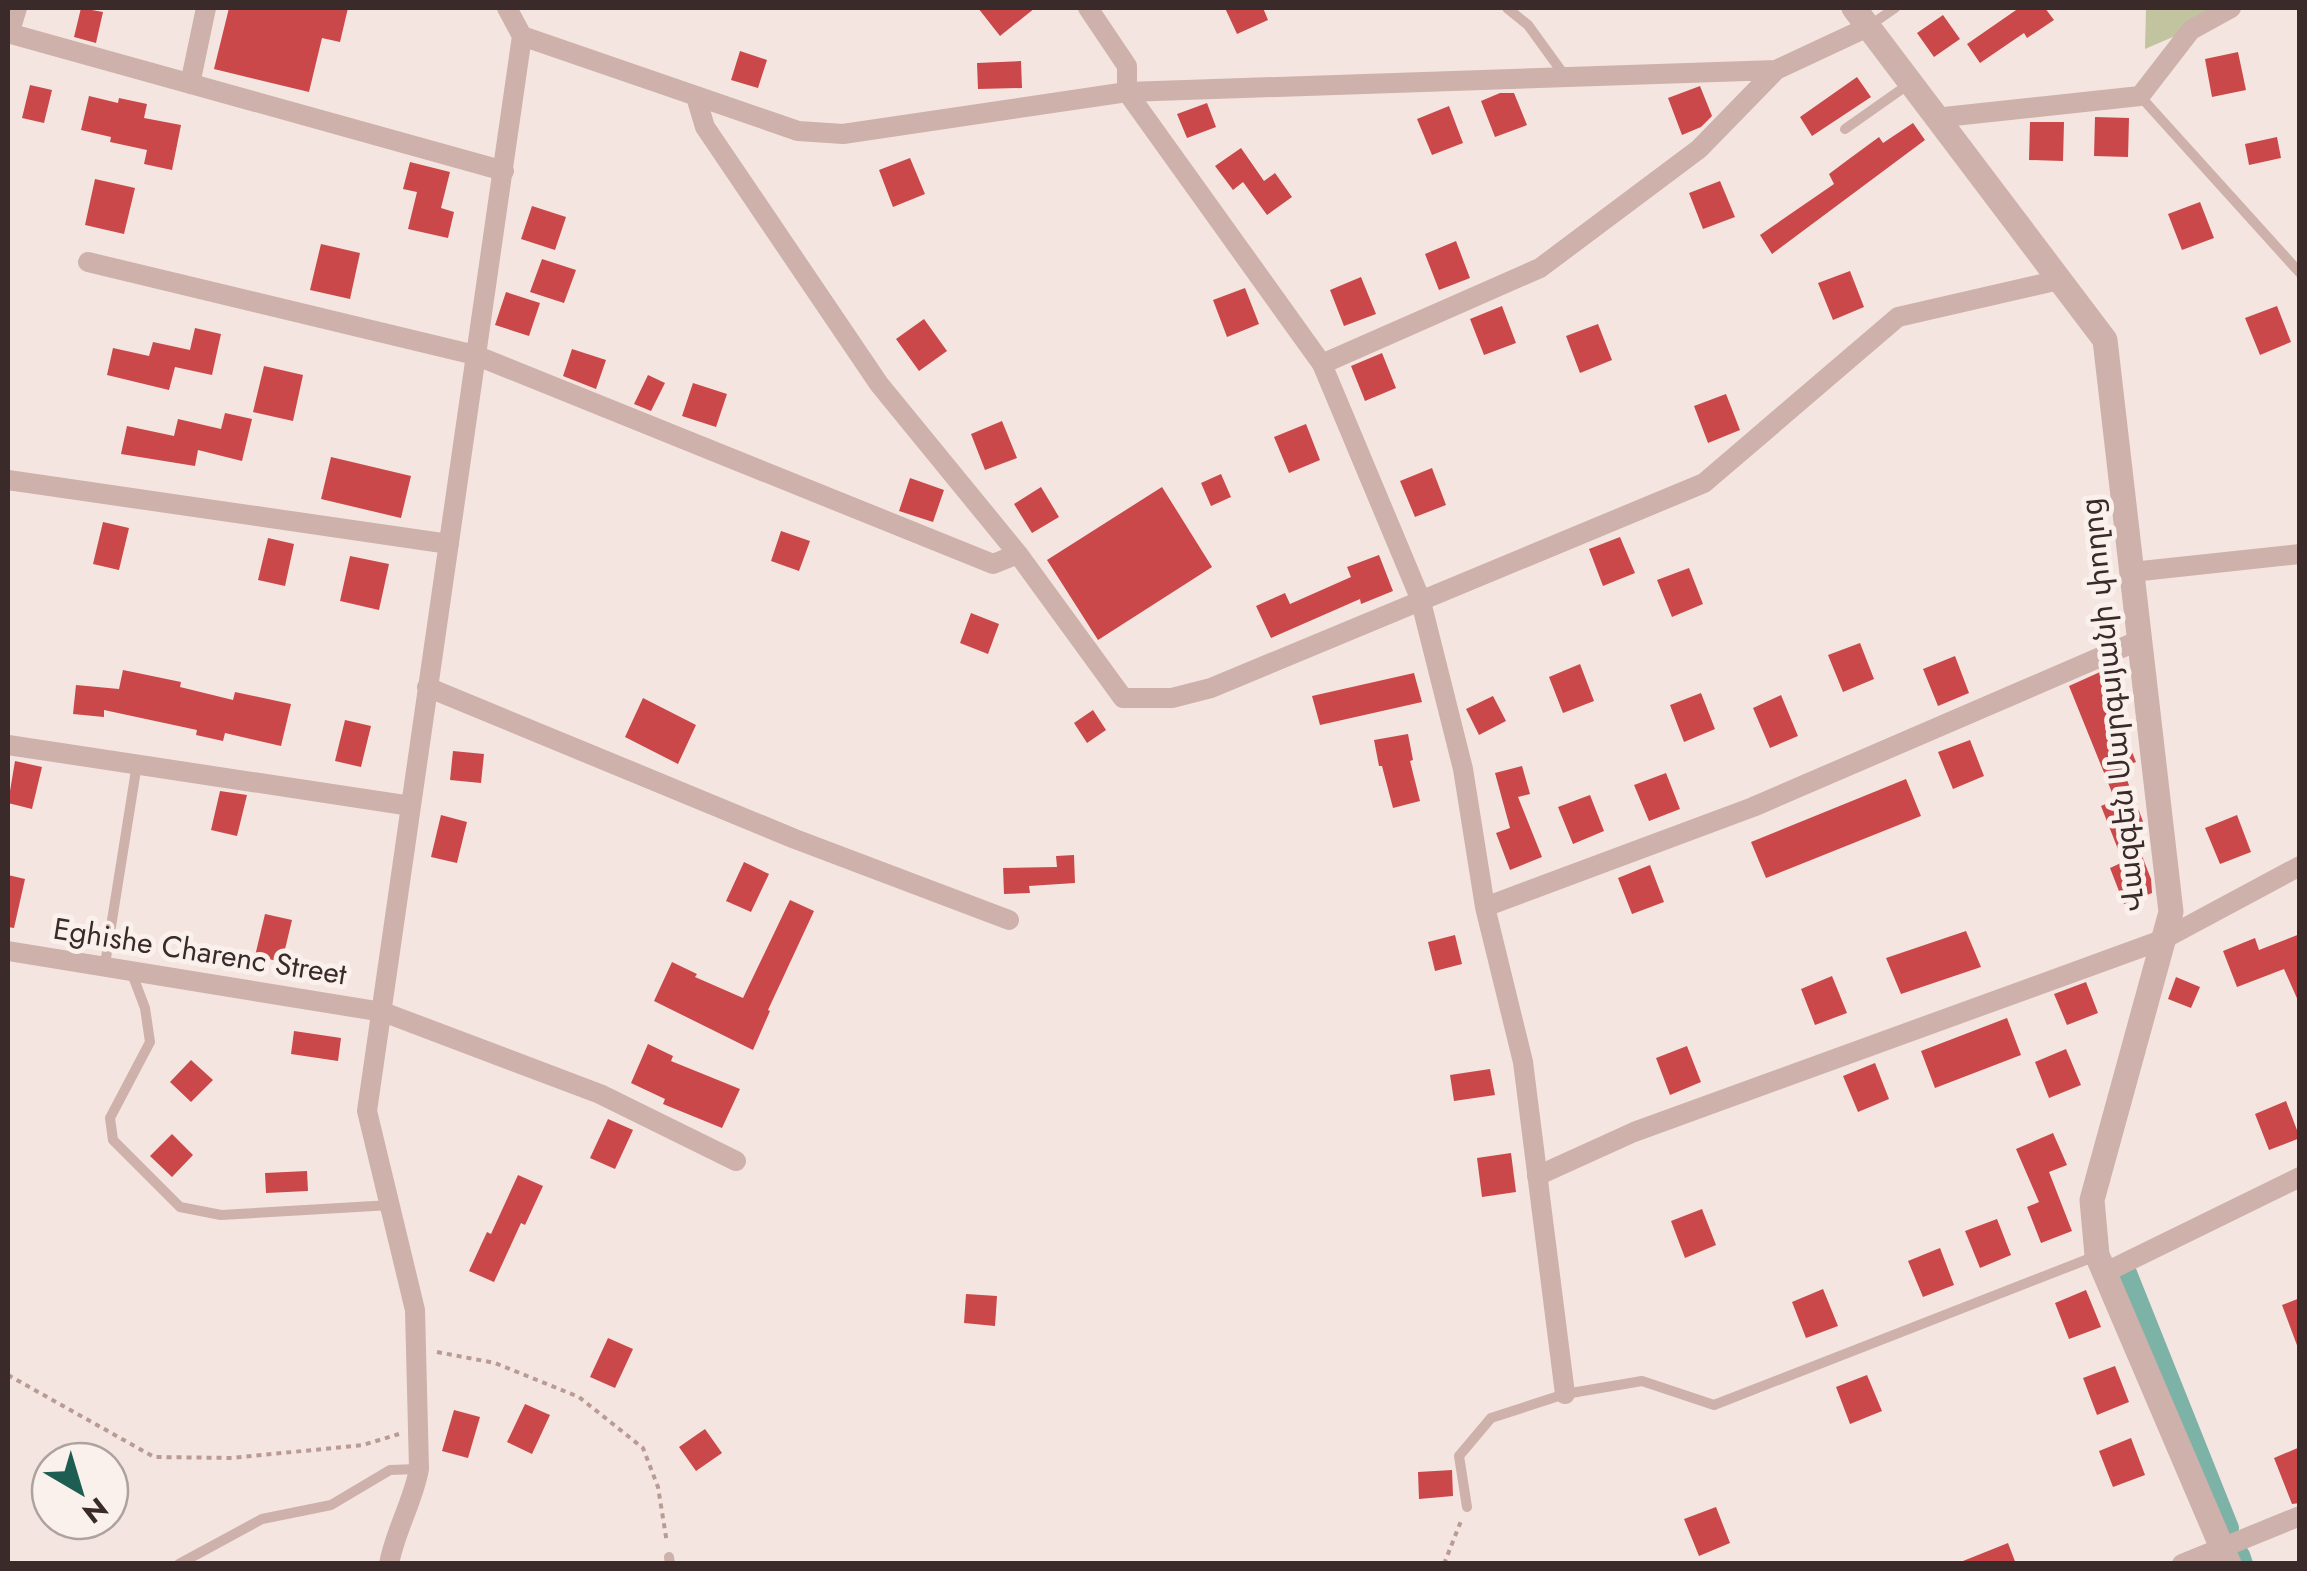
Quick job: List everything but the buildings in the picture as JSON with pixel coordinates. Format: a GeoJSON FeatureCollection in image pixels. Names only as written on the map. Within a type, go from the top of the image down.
{"type":"FeatureCollection","features":[{"type":"Feature","properties":{"kind":"street"},"geometry":{"type":"LineString","coordinates":[[17,8],[8,34],[504,171]]}},
{"type":"Feature","properties":{"kind":"street"},"geometry":{"type":"LineString","coordinates":[[190,84],[206,8]]}},
{"type":"Feature","properties":{"kind":"street"},"geometry":{"type":"LineString","coordinates":[[388,1564],[419,1469],[416,1310],[367,1111],[522,36],[507,8]]}},
{"type":"Feature","properties":{"kind":"street"},"geometry":{"type":"LineString","coordinates":[[1088,8],[1127,66],[1126,92],[1322,364],[1420,598],[1463,769],[1486,907],[1523,1062],[1564,1394]]}},
{"type":"Feature","properties":{"kind":"street"},"geometry":{"type":"LineString","coordinates":[[1935,118],[2140,96],[2190,30],[2231,8]]}},
{"type":"Feature","properties":{"kind":"street"},"geometry":{"type":"LineString","coordinates":[[1322,364],[1540,268],[1699,149],[1776,70],[1861,17]]}},
{"type":"Feature","properties":{"kind":"street","name":"Վազգեն Սարգսյանի փողոց"},"geometry":{"type":"LineString","coordinates":[[1861,17],[2105,340],[2171,912],[2092,1200],[2101,1264],[2226,1555]]}},
{"type":"Feature","properties":{"kind":"street"},"geometry":{"type":"LineString","coordinates":[[522,36],[798,131],[843,134],[1126,92],[1776,70]]}},
{"type":"Feature","properties":{"kind":"street"},"geometry":{"type":"LineString","coordinates":[[696,97],[705,127],[879,384],[1018,554],[1124,698],[1172,698],[1211,688],[1704,483],[1898,318],[2059,280]]}},
{"type":"Feature","properties":{"kind":"street"},"geometry":{"type":"LineString","coordinates":[[88,262],[475,356],[993,564],[1018,554]]}},
{"type":"Feature","properties":{"kind":"street"},"geometry":{"type":"LineString","coordinates":[[8,480],[449,544]]}},
{"type":"Feature","properties":{"kind":"street"},"geometry":{"type":"LineString","coordinates":[[2132,572],[2300,554]]}},
{"type":"Feature","properties":{"kind":"street"},"geometry":{"type":"LineString","coordinates":[[1486,907],[1753,807],[2140,640]]}},
{"type":"Feature","properties":{"kind":"street"},"geometry":{"type":"LineString","coordinates":[[427,688],[795,839],[1009,920]]}},
{"type":"Feature","properties":{"kind":"street"},"geometry":{"type":"LineString","coordinates":[[8,745],[411,806]]}},
{"type":"Feature","properties":{"kind":"street"},"geometry":{"type":"LineString","coordinates":[[1537,1176],[1634,1132],[2162,940],[2300,866]]}},
{"type":"Feature","properties":{"kind":"street","name":"Eghishe Charenc Street"},"geometry":{"type":"LineString","coordinates":[[8,951],[383,1012],[600,1094],[736,1161]]}},
{"type":"Feature","properties":{"kind":"street"},"geometry":{"type":"LineString","coordinates":[[2101,1264],[2300,1177]]}},
{"type":"Feature","properties":{"kind":"street"},"geometry":{"type":"LineString","coordinates":[[2182,1564],[2226,1555],[2300,1516]]}},
{"type":"Feature","properties":{"kind":"lane"},"geometry":{"type":"LineString","coordinates":[[1508,8],[1528,25],[1565,77]]}},
{"type":"Feature","properties":{"kind":"lane"},"geometry":{"type":"LineString","coordinates":[[1861,17],[1895,8]]}},
{"type":"Feature","properties":{"kind":"lane"},"geometry":{"type":"LineString","coordinates":[[1845,129],[1909,83]]}},
{"type":"Feature","properties":{"kind":"lane"},"geometry":{"type":"LineString","coordinates":[[2140,96],[2300,273]]}},
{"type":"Feature","properties":{"kind":"lane"},"geometry":{"type":"LineString","coordinates":[[104,964],[137,764]]}},
{"type":"Feature","properties":{"kind":"lane"},"geometry":{"type":"LineString","coordinates":[[130,968],[145,1008],[150,1042],[110,1118],[113,1140],[180,1207],[221,1216],[392,1205]]}},
{"type":"Feature","properties":{"kind":"lane"},"geometry":{"type":"LineString","coordinates":[[1467,1507],[1459,1456],[1491,1418],[1564,1394],[1642,1381],[1714,1404],[2101,1264]]}},
{"type":"Feature","properties":{"kind":"lane"},"geometry":{"type":"LineString","coordinates":[[179,1564],[262,1519],[330,1505],[390,1470],[419,1469]]}},
{"type":"Feature","properties":{"kind":"path"},"geometry":{"type":"LineString","coordinates":[[417,1348],[495,1363],[579,1397],[643,1448],[658,1487],[670,1560]]}},
{"type":"Feature","properties":{"kind":"path"},"geometry":{"type":"LineString","coordinates":[[8,1383],[9,1376],[154,1457],[232,1458],[363,1445],[392,1438],[418,1420]]}},
{"type":"Feature","properties":{"kind":"path"},"geometry":{"type":"LineString","coordinates":[[1444,1564],[1467,1507]]}},
{"type":"Feature","properties":{"kind":"green space"},"geometry":{"type":"Polygon","coordinates":[[[2146,8],[2240,8],[2145,49],[2146,8]]]}},
{"type":"Feature","properties":{"kind":"waterway"},"geometry":{"type":"LineString","coordinates":[[2127,1273],[2229,1528]]}},
{"type":"Feature","properties":{"kind":"waterway"},"geometry":{"type":"LineString","coordinates":[[2240,1555],[2243,1564]]}}]}
